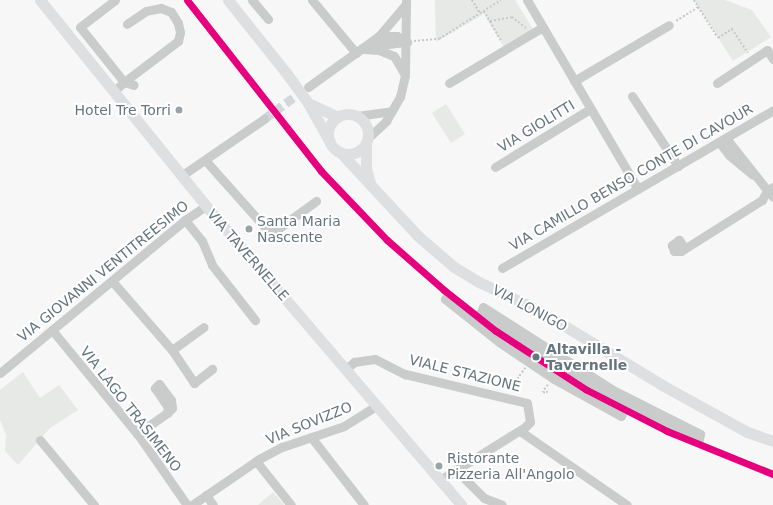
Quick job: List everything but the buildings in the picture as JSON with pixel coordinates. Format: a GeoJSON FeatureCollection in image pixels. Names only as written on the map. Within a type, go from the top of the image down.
{"type":"FeatureCollection","features":[{"type":"Feature","properties":{"kind":"main road","name":"VIA TAVERNELLE"},"geometry":{"type":"LineString","coordinates":[[40,0],[206,206],[461,505]]}},
{"type":"Feature","properties":{"kind":"main road"},"geometry":{"type":"LineString","coordinates":[[228,0],[287,74],[308,103],[330,142],[340,152],[354,153],[367,141],[365,123],[357,116],[338,117],[308,103]]}},
{"type":"Feature","properties":{"kind":"main road"},"geometry":{"type":"LineString","coordinates":[[330,142],[329,129],[338,117]]}},
{"type":"Feature","properties":{"kind":"main road","name":"VIA LONIGO"},"geometry":{"type":"LineString","coordinates":[[367,141],[366,168],[371,186]]}},
{"type":"Feature","properties":{"kind":"main road","name":"VIA LONIGO"},"geometry":{"type":"LineString","coordinates":[[340,152],[418,236],[454,267],[479,282],[540,311],[701,407],[747,432],[772,441]]}},
{"type":"Feature","properties":{"kind":"street"},"geometry":{"type":"LineString","coordinates":[[115,0],[80,27],[124,82],[134,85]]}},
{"type":"Feature","properties":{"kind":"street"},"geometry":{"type":"LineString","coordinates":[[252,0],[268,19]]}},
{"type":"Feature","properties":{"kind":"street"},"geometry":{"type":"LineString","coordinates":[[312,0],[360,51],[379,50],[394,56],[405,76]]}},
{"type":"Feature","properties":{"kind":"street"},"geometry":{"type":"LineString","coordinates":[[527,0],[638,189]]}},
{"type":"Feature","properties":{"kind":"street"},"geometry":{"type":"LineString","coordinates":[[308,87],[379,36],[406,2]]}},
{"type":"Feature","properties":{"kind":"street"},"geometry":{"type":"LineString","coordinates":[[367,141],[392,111],[400,97],[405,76],[407,42],[406,2]]}},
{"type":"Feature","properties":{"kind":"street"},"geometry":{"type":"LineString","coordinates":[[114,91],[178,41],[180,32],[178,23],[171,12],[161,8],[146,11],[127,24]]}},
{"type":"Feature","properties":{"kind":"street"},"geometry":{"type":"LineString","coordinates":[[574,81],[669,25]]}},
{"type":"Feature","properties":{"kind":"street"},"geometry":{"type":"LineString","coordinates":[[449,83],[543,27]]}},
{"type":"Feature","properties":{"kind":"street"},"geometry":{"type":"LineString","coordinates":[[379,36],[397,36],[407,42]]}},
{"type":"Feature","properties":{"kind":"street"},"geometry":{"type":"LineString","coordinates":[[360,51],[407,42]]}},
{"type":"Feature","properties":{"kind":"street"},"geometry":{"type":"LineString","coordinates":[[717,83],[767,50],[773,59]]}},
{"type":"Feature","properties":{"kind":"street"},"geometry":{"type":"LineString","coordinates":[[632,96],[678,166]]}},
{"type":"Feature","properties":{"kind":"street","name":"VIA GIOLITTI"},"geometry":{"type":"LineString","coordinates":[[495,167],[590,109]]}},
{"type":"Feature","properties":{"kind":"street","name":"VIA CAMILLO BENSO CONTE DI CAVOUR"},"geometry":{"type":"LineString","coordinates":[[502,268],[773,110]]}},
{"type":"Feature","properties":{"kind":"street"},"geometry":{"type":"LineString","coordinates":[[357,116],[392,111]]}},
{"type":"Feature","properties":{"kind":"street"},"geometry":{"type":"LineString","coordinates":[[181,176],[264,119]]}},
{"type":"Feature","properties":{"kind":"street"},"geometry":{"type":"LineString","coordinates":[[684,247],[762,200],[771,191],[723,140]]}},
{"type":"Feature","properties":{"kind":"street"},"geometry":{"type":"LineString","coordinates":[[205,160],[271,237],[316,201]]}},
{"type":"Feature","properties":{"kind":"street","name":"VIA GIOVANNI VENTITREESIMO"},"geometry":{"type":"LineString","coordinates":[[0,373],[185,220],[206,206]]}},
{"type":"Feature","properties":{"kind":"street"},"geometry":{"type":"LineString","coordinates":[[185,220],[202,241],[212,266],[255,320]]}},
{"type":"Feature","properties":{"kind":"street"},"geometry":{"type":"LineString","coordinates":[[112,281],[172,350],[194,383],[212,369]]}},
{"type":"Feature","properties":{"kind":"street"},"geometry":{"type":"LineString","coordinates":[[447,295],[539,362],[623,411],[621,416],[538,369],[445,299],[447,295]]}},
{"type":"Feature","properties":{"kind":"street"},"geometry":{"type":"LineString","coordinates":[[483,307],[611,389],[700,434],[699,439],[594,387],[542,355],[481,312],[483,307]]}},
{"type":"Feature","properties":{"kind":"street"},"geometry":{"type":"LineString","coordinates":[[172,350],[204,326]]}},
{"type":"Feature","properties":{"kind":"street","name":"VIA LAGO TRASIMENO"},"geometry":{"type":"LineString","coordinates":[[52,330],[137,434],[187,505]]}},
{"type":"Feature","properties":{"kind":"street","name":"VIALE STAZIONE"},"geometry":{"type":"LineString","coordinates":[[346,369],[354,362],[375,359],[405,374],[527,403],[530,422],[441,482]]}},
{"type":"Feature","properties":{"kind":"street","name":"VIA SOVIZZO"},"geometry":{"type":"LineString","coordinates":[[192,505],[256,461],[282,447],[357,420],[377,405]]}},
{"type":"Feature","properties":{"kind":"street"},"geometry":{"type":"LineString","coordinates":[[137,434],[167,414]]}},
{"type":"Feature","properties":{"kind":"street"},"geometry":{"type":"LineString","coordinates":[[520,430],[627,505]]}},
{"type":"Feature","properties":{"kind":"street"},"geometry":{"type":"LineString","coordinates":[[311,437],[364,505]]}},
{"type":"Feature","properties":{"kind":"street"},"geometry":{"type":"LineString","coordinates":[[40,440],[94,505]]}},
{"type":"Feature","properties":{"kind":"street"},"geometry":{"type":"LineString","coordinates":[[256,461],[291,505]]}},
{"type":"Feature","properties":{"kind":"street"},"geometry":{"type":"LineString","coordinates":[[460,468],[466,480],[484,498],[502,505]]}},
{"type":"Feature","properties":{"kind":"street"},"geometry":{"type":"LineString","coordinates":[[441,482],[453,505]]}},
{"type":"Feature","properties":{"kind":"street"},"geometry":{"type":"LineString","coordinates":[[206,495],[213,505]]}},
{"type":"Feature","properties":{"kind":"path"},"geometry":{"type":"LineString","coordinates":[[472,0],[480,13]]}},
{"type":"Feature","properties":{"kind":"path"},"geometry":{"type":"LineString","coordinates":[[407,42],[439,39],[501,0]]}},
{"type":"Feature","properties":{"kind":"path"},"geometry":{"type":"LineString","coordinates":[[694,0],[718,38],[732,29],[752,60]]}},
{"type":"Feature","properties":{"kind":"path"},"geometry":{"type":"LineString","coordinates":[[669,25],[698,7]]}},
{"type":"Feature","properties":{"kind":"path"},"geometry":{"type":"LineString","coordinates":[[484,11],[506,49]]}},
{"type":"Feature","properties":{"kind":"path"},"geometry":{"type":"LineString","coordinates":[[490,21],[512,17],[532,33]]}},
{"type":"Feature","properties":{"kind":"shaded area"},"geometry":{"type":"Polygon","coordinates":[[[435,0],[515,0],[533,29],[504,47],[484,14],[436,42],[435,0]]]}},
{"type":"Feature","properties":{"kind":"shaded area"},"geometry":{"type":"Polygon","coordinates":[[[694,0],[725,0],[752,10],[771,37],[733,61],[694,0]]]}},
{"type":"Feature","properties":{"kind":"shaded area"},"geometry":{"type":"Polygon","coordinates":[[[446,104],[465,134],[451,143],[432,113],[446,104]]]}},
{"type":"Feature","properties":{"kind":"shaded area"},"geometry":{"type":"Polygon","coordinates":[[[23,372],[40,398],[59,385],[78,410],[50,428],[18,465],[5,451],[6,435],[0,420],[0,390],[23,372]]]}},
{"type":"Feature","properties":{"kind":"shaded area"},"geometry":{"type":"Polygon","coordinates":[[[273,492],[284,505],[258,505],[273,492]]]}},
{"type":"Feature","properties":{"kind":"tunnel"},"geometry":{"type":"LineString","coordinates":[[264,119],[305,89]]}},
{"type":"Feature","properties":{"kind":"transit line"},"geometry":{"type":"LineString","coordinates":[[187,0],[321,171],[387,240],[444,290],[496,331],[587,390],[667,431],[773,474]]}},
{"type":"Feature","properties":{"kind":"place","name":"Hotel Tre Torri"},"geometry":{"type":"Point","coordinates":[179,110]}},
{"type":"Feature","properties":{"kind":"place","name":"Santa Maria Nascente"},"geometry":{"type":"Point","coordinates":[249,229]}},
{"type":"Feature","properties":{"kind":"place","name":"Altavilla - Tavernelle"},"geometry":{"type":"Point","coordinates":[536,357]}},
{"type":"Feature","properties":{"kind":"place","name":"Ristorante Pizzeria All'Angolo"},"geometry":{"type":"Point","coordinates":[439,466]}}]}
